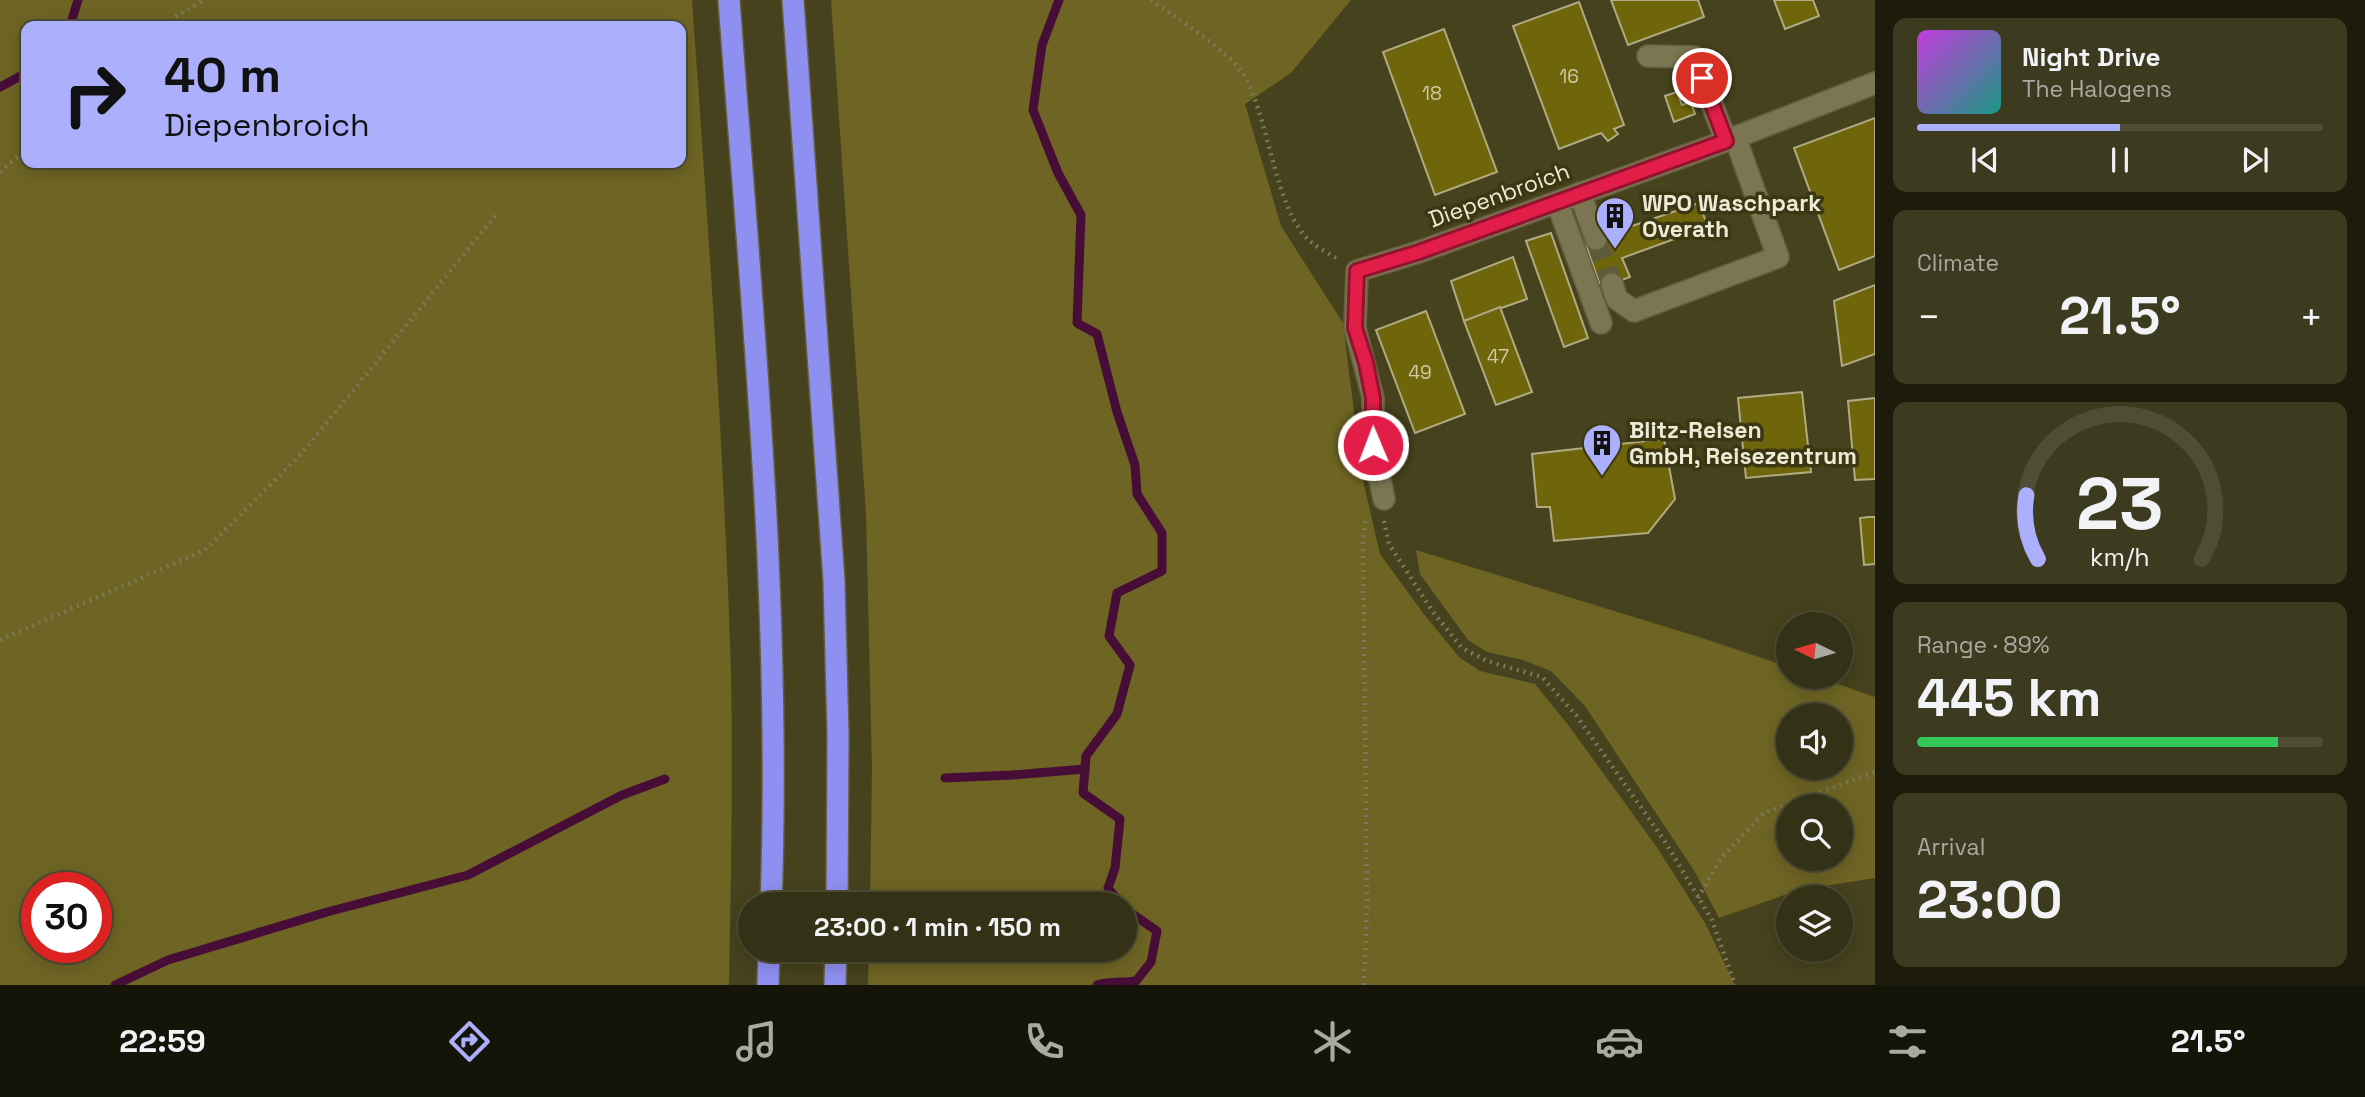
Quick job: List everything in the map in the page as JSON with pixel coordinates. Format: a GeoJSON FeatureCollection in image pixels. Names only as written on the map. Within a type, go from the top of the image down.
{"type":"FeatureCollection","features":[{"type":"Feature","properties":{"kind":"highway"},"geometry":{"type":"LineString","coordinates":[[729,0],[769,552],[774,828],[772,892]]}},
{"type":"Feature","properties":{"kind":"highway"},"geometry":{"type":"LineString","coordinates":[[793,0],[834,581],[838,735],[837,892]]}},
{"type":"Feature","properties":{"kind":"highway"},"geometry":{"type":"LineString","coordinates":[[768,985],[769,962]]}},
{"type":"Feature","properties":{"kind":"highway"},"geometry":{"type":"LineString","coordinates":[[835,985],[836,962]]}},
{"type":"Feature","properties":{"kind":"street"},"geometry":{"type":"LineString","coordinates":[[1612,284],[1617,299],[1634,311],[1778,257],[1731,139],[1694,57],[1648,56]]}},
{"type":"Feature","properties":{"kind":"street","name":"Diepenbroich"},"geometry":{"type":"LineString","coordinates":[[1357,271],[1419,252],[1580,194],[1875,83]]}},
{"type":"Feature","properties":{"kind":"street"},"geometry":{"type":"LineString","coordinates":[[1580,194],[1596,239]]}},
{"type":"Feature","properties":{"kind":"street"},"geometry":{"type":"LineString","coordinates":[[1557,202],[1601,323]]}},
{"type":"Feature","properties":{"kind":"street"},"geometry":{"type":"LineString","coordinates":[[1357,271],[1355,328],[1373,398],[1373,445],[1384,499]]}},
{"type":"Feature","properties":{"kind":"path"},"geometry":{"type":"LineString","coordinates":[[171,21],[204,0]]}},
{"type":"Feature","properties":{"kind":"path"},"geometry":{"type":"LineString","coordinates":[[1152,0],[1220,50],[1245,77],[1258,109],[1292,218],[1311,242],[1357,271]]}},
{"type":"Feature","properties":{"kind":"path"},"geometry":{"type":"LineString","coordinates":[[0,172],[21,153]]}},
{"type":"Feature","properties":{"kind":"path"},"geometry":{"type":"LineString","coordinates":[[0,640],[205,550],[302,453],[496,215]]}},
{"type":"Feature","properties":{"kind":"path"},"geometry":{"type":"LineString","coordinates":[[1384,499],[1384,521],[1389,544],[1433,611],[1462,648],[1487,661],[1542,677],[1576,715],[1664,840],[1712,920],[1734,984],[1728,985]]}},
{"type":"Feature","properties":{"kind":"path"},"geometry":{"type":"LineString","coordinates":[[1364,985],[1367,906],[1363,539],[1366,512],[1384,499]]}},
{"type":"Feature","properties":{"kind":"path"},"geometry":{"type":"LineString","coordinates":[[1697,898],[1721,858],[1764,813],[1875,772]]}},
{"type":"Feature","properties":{"kind":"shaded area"},"geometry":{"type":"Polygon","coordinates":[[[0,0],[692,0],[715,336],[728,588],[732,750],[729,985],[0,985],[0,0]]]}},
{"type":"Feature","properties":{"kind":"shaded area"},"geometry":{"type":"Polygon","coordinates":[[[831,0],[1351,0],[1291,73],[1245,104],[1281,226],[1343,323],[1362,476],[1380,554],[1459,657],[1480,671],[1535,684],[1569,726],[1656,846],[1705,923],[1735,985],[868,985],[869,962],[1137,962],[1137,892],[870,892],[872,768],[866,514],[831,0]]]}},
{"type":"Feature","properties":{"kind":"shaded area"},"geometry":{"type":"Polygon","coordinates":[[[1416,550],[1776,663],[1776,690],[1853,689],[1875,697],[1875,878],[1831,885],[1776,885],[1776,898],[1719,918],[1695,872],[1585,706],[1551,671],[1523,660],[1487,652],[1468,640],[1420,574],[1416,550]]]}},
{"type":"Feature","properties":{"kind":"building"},"geometry":{"type":"Polygon","coordinates":[[[1611,0],[1698,0],[1704,17],[1628,45],[1611,0]]]}},
{"type":"Feature","properties":{"kind":"building"},"geometry":{"type":"Polygon","coordinates":[[[1774,0],[1813,0],[1819,16],[1785,29],[1774,0]]]}},
{"type":"Feature","properties":{"kind":"building"},"geometry":{"type":"Polygon","coordinates":[[[1579,2],[1624,125],[1614,129],[1618,134],[1608,141],[1601,133],[1559,149],[1513,26],[1579,2]]]}},
{"type":"Feature","properties":{"kind":"building"},"geometry":{"type":"Polygon","coordinates":[[[1444,29],[1497,172],[1435,195],[1383,52],[1444,29]]]}},
{"type":"Feature","properties":{"kind":"building"},"geometry":{"type":"Polygon","coordinates":[[[1677,92],[1682,105],[1691,102],[1695,114],[1674,122],[1665,96],[1677,92]]]}},
{"type":"Feature","properties":{"kind":"building"},"geometry":{"type":"Polygon","coordinates":[[[1875,118],[1875,256],[1839,270],[1794,148],[1875,118]]]}},
{"type":"Feature","properties":{"kind":"building","name":"WPO Waschpark Overath"},"geometry":{"type":"Polygon","coordinates":[[[1699,203],[1708,227],[1622,258],[1630,277],[1601,288],[1585,242],[1699,203]]]}},
{"type":"Feature","properties":{"kind":"building"},"geometry":{"type":"Polygon","coordinates":[[[1551,233],[1588,338],[1564,347],[1526,241],[1551,233]]]}},
{"type":"Feature","properties":{"kind":"building"},"geometry":{"type":"Polygon","coordinates":[[[1513,257],[1527,299],[1464,321],[1451,281],[1513,257]]]}},
{"type":"Feature","properties":{"kind":"building"},"geometry":{"type":"Polygon","coordinates":[[[1875,285],[1875,354],[1842,366],[1834,301],[1875,285]]]}},
{"type":"Feature","properties":{"kind":"building"},"geometry":{"type":"Polygon","coordinates":[[[1500,307],[1532,392],[1496,405],[1464,321],[1500,307]]]}},
{"type":"Feature","properties":{"kind":"building"},"geometry":{"type":"Polygon","coordinates":[[[1426,311],[1465,414],[1415,433],[1376,330],[1426,311]]]}},
{"type":"Feature","properties":{"kind":"building"},"geometry":{"type":"Polygon","coordinates":[[[1802,392],[1811,472],[1746,478],[1738,398],[1802,392]]]}},
{"type":"Feature","properties":{"kind":"building"},"geometry":{"type":"Polygon","coordinates":[[[1875,398],[1875,479],[1855,480],[1848,401],[1875,398]]]}},
{"type":"Feature","properties":{"kind":"building","name":"Blitz-Reisen GmbH, Reisezentrum"},"geometry":{"type":"Polygon","coordinates":[[[1664,439],[1675,499],[1648,533],[1554,541],[1550,507],[1537,507],[1532,454],[1664,439]]]}},
{"type":"Feature","properties":{"kind":"building"},"geometry":{"type":"Polygon","coordinates":[[[1875,517],[1875,564],[1864,565],[1860,518],[1875,517]]]}},
{"type":"Feature","properties":{"kind":"waterway"},"geometry":{"type":"LineString","coordinates":[[72,21],[78,0]]}},
{"type":"Feature","properties":{"kind":"waterway"},"geometry":{"type":"LineString","coordinates":[[1059,0],[1042,45],[1033,110],[1058,173],[1081,215],[1077,323],[1097,334],[1117,412],[1135,465],[1137,494],[1162,533],[1162,571],[1117,593],[1109,636],[1130,665],[1117,714],[1086,756],[1083,793],[1120,819],[1115,868],[1108,888],[1111,892]]}},
{"type":"Feature","properties":{"kind":"waterway"},"geometry":{"type":"LineString","coordinates":[[0,87],[21,76]]}},
{"type":"Feature","properties":{"kind":"waterway"},"geometry":{"type":"LineString","coordinates":[[945,778],[1085,769]]}},
{"type":"Feature","properties":{"kind":"waterway"},"geometry":{"type":"LineString","coordinates":[[115,985],[168,960],[327,912],[468,875],[622,795],[665,779]]}},
{"type":"Feature","properties":{"kind":"waterway"},"geometry":{"type":"LineString","coordinates":[[1097,985],[1136,981],[1151,962],[1157,931],[1137,917]]}},
{"type":"Feature","properties":{"kind":"tunnel"},"geometry":{"type":"LineString","coordinates":[[1596,239],[1612,284]]}},
{"type":"Feature","properties":{"kind":"place","name":"WPO Waschpark Overath"},"geometry":{"type":"Point","coordinates":[1615,250]}},
{"type":"Feature","properties":{"kind":"place","name":"Blitz-Reisen GmbH, Reisezentrum"},"geometry":{"type":"Point","coordinates":[1602,477]}},
{"type":"Feature","properties":{"kind":"route"},"geometry":{"type":"LineString","coordinates":[[1373,445],[1373,398],[1355,328],[1357,271],[1419,252],[1726,141],[1702,78]]}}]}
